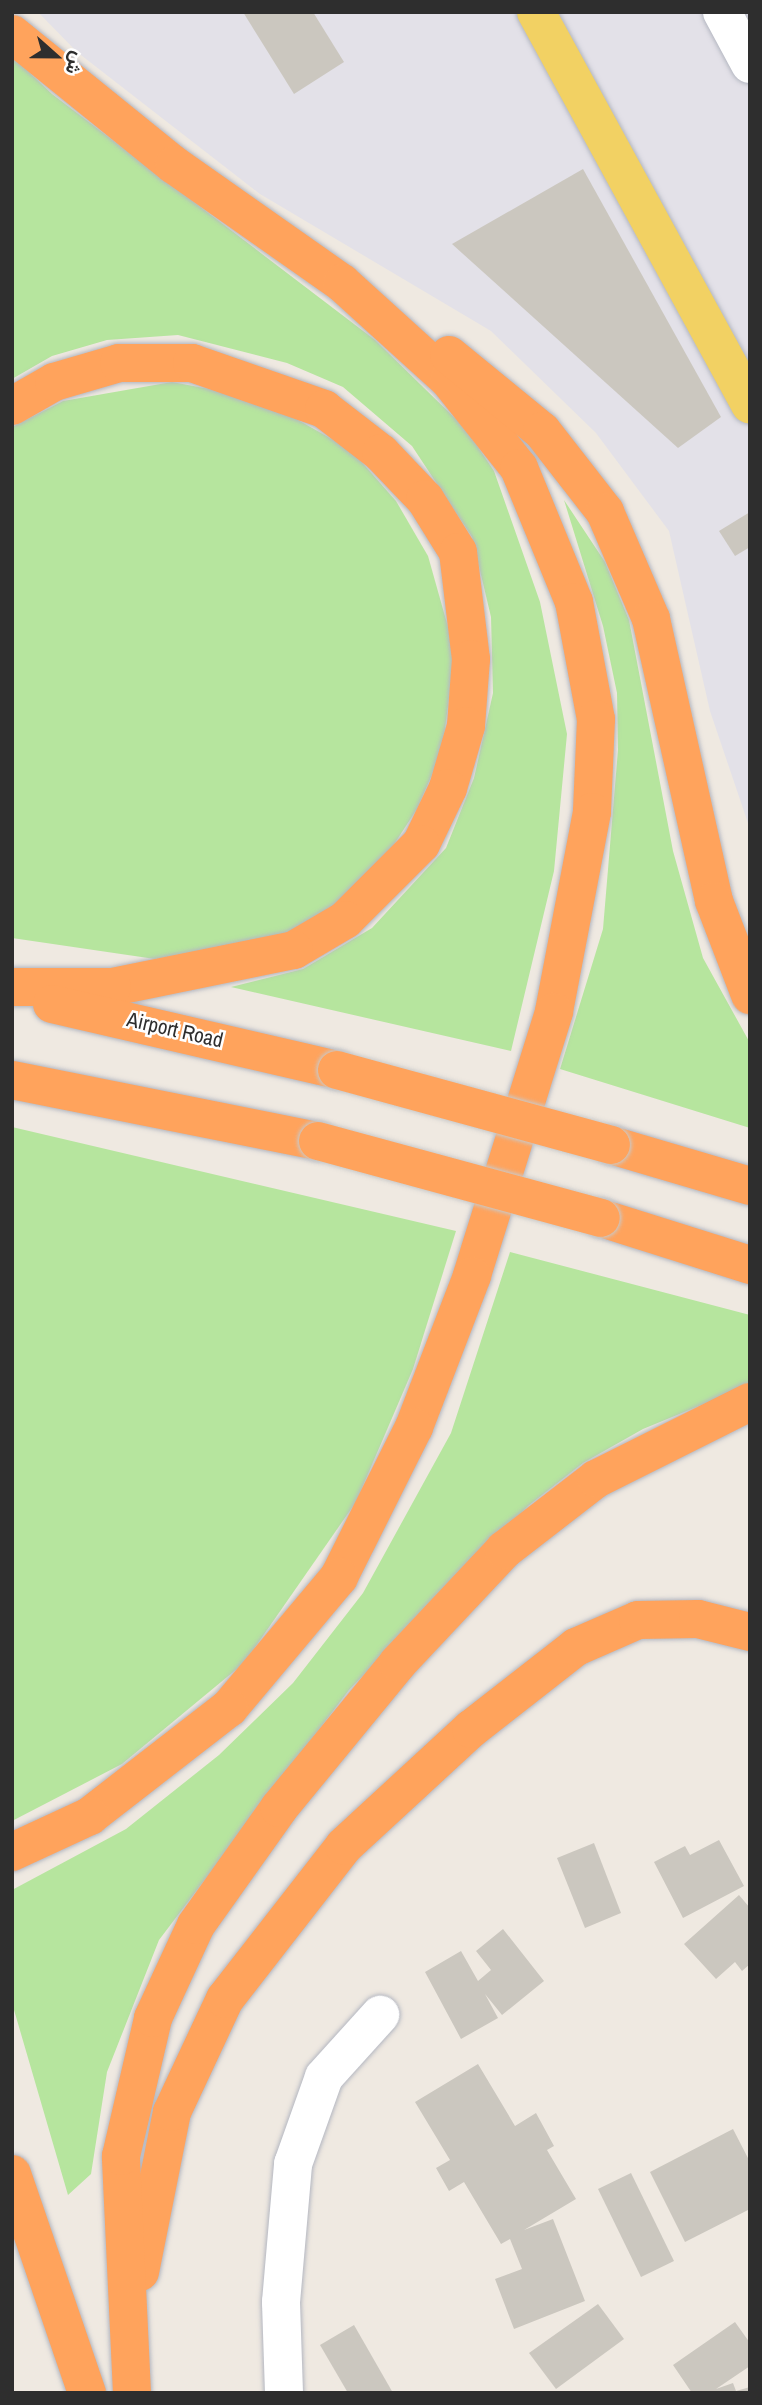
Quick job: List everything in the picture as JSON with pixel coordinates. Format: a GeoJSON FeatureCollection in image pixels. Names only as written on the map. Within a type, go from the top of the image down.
{"type":"FeatureCollection","features":[{"type":"Feature","properties":{"kind":"highway"},"geometry":{"type":"LineString","coordinates":[[12,33],[174,164],[465,366],[542,431],[605,512],[651,619],[714,901],[750,995]]}},
{"type":"Feature","properties":{"kind":"highway"},"geometry":{"type":"LineString","coordinates":[[12,1852],[90,1816],[229,1708],[339,1577],[391,1473],[472,1276],[550,1026],[592,812],[596,719],[574,602],[519,468],[449,380],[342,283]]}},
{"type":"Feature","properties":{"kind":"highway"},"geometry":{"type":"LineString","coordinates":[[12,406],[54,382],[119,363],[168,363],[257,382],[324,409],[390,462],[425,499],[458,552],[471,659],[466,726],[427,833],[345,920],[294,950],[112,987],[12,987]]}},
{"type":"Feature","properties":{"kind":"highway","name":"Airport Road"},"geometry":{"type":"LineString","coordinates":[[12,997],[151,1023],[337,1070],[750,1186]]}},
{"type":"Feature","properties":{"kind":"highway"},"geometry":{"type":"LineString","coordinates":[[12,1080],[318,1141],[601,1218],[750,1265]]}},
{"type":"Feature","properties":{"kind":"highway"},"geometry":{"type":"LineString","coordinates":[[132,2393],[121,2156],[132,2086],[153,2018],[196,1925],[279,1808],[398,1663],[504,1550],[596,1479],[750,1402]]}},
{"type":"Feature","properties":{"kind":"highway"},"geometry":{"type":"LineString","coordinates":[[128,2332],[172,2112],[225,1999],[344,1846],[471,1728],[576,1647],[638,1620],[698,1619],[750,1632]]}},
{"type":"Feature","properties":{"kind":"highway"},"geometry":{"type":"LineString","coordinates":[[12,2174],[87,2393]]}},
{"type":"Feature","properties":{"kind":"main road"},"geometry":{"type":"LineString","coordinates":[[536,12],[750,404]]}},
{"type":"Feature","properties":{"kind":"street"},"geometry":{"type":"LineString","coordinates":[[722,12],[750,64]]}},
{"type":"Feature","properties":{"kind":"street"},"geometry":{"type":"LineString","coordinates":[[284,2393],[281,2302],[293,2164],[324,2077],[380,2015]]}},
{"type":"Feature","properties":{"kind":"shaded area"},"geometry":{"type":"Polygon","coordinates":[[[38,12],[750,12],[750,829],[710,711],[669,531],[596,433],[491,331],[260,194],[77,52],[38,12]]]}},
{"type":"Feature","properties":{"kind":"green space"},"geometry":{"type":"Polygon","coordinates":[[[12,56],[52,94],[375,340],[466,429],[494,471],[540,602],[567,734],[554,871],[511,1051],[231,987],[303,969],[372,928],[446,848],[474,778],[493,693],[491,617],[472,537],[412,446],[343,387],[287,363],[178,335],[107,340],[52,356],[12,379],[12,56]]]}},
{"type":"Feature","properties":{"kind":"green space"},"geometry":{"type":"Polygon","coordinates":[[[172,382],[241,395],[291,416],[351,450],[396,501],[428,556],[455,652],[442,752],[417,809],[378,869],[344,902],[275,940],[155,959],[12,938],[12,427],[63,401],[172,382]]]}},
{"type":"Feature","properties":{"kind":"green space"},"geometry":{"type":"Polygon","coordinates":[[[564,500],[605,562],[629,620],[673,851],[703,958],[750,1043],[750,1128],[560,1069],[603,929],[618,750],[617,693],[603,626],[564,500]]]}},
{"type":"Feature","properties":{"kind":"green space"},"geometry":{"type":"Polygon","coordinates":[[[12,1127],[456,1231],[413,1369],[356,1502],[244,1663],[122,1764],[12,1821],[12,1127]]]}},
{"type":"Feature","properties":{"kind":"green space"},"geometry":{"type":"Polygon","coordinates":[[[510,1252],[750,1315],[750,1385],[643,1429],[583,1463],[528,1506],[349,1690],[159,1940],[107,2072],[91,2174],[68,2195],[12,2003],[12,1890],[126,1829],[219,1755],[293,1683],[363,1593],[451,1433],[510,1252]]]}},
{"type":"Feature","properties":{"kind":"building"},"geometry":{"type":"Polygon","coordinates":[[[243,12],[313,12],[344,62],[294,94],[243,12]]]}},
{"type":"Feature","properties":{"kind":"building"},"geometry":{"type":"Polygon","coordinates":[[[583,169],[721,417],[678,448],[452,244],[583,169]]]}},
{"type":"Feature","properties":{"kind":"building"},"geometry":{"type":"Polygon","coordinates":[[[750,512],[750,547],[735,556],[719,531],[750,512]]]}},
{"type":"Feature","properties":{"kind":"building"},"geometry":{"type":"Polygon","coordinates":[[[719,1840],[744,1886],[683,1918],[654,1862],[685,1846],[690,1855],[719,1840]]]}},
{"type":"Feature","properties":{"kind":"building"},"geometry":{"type":"Polygon","coordinates":[[[594,1843],[621,1913],[585,1928],[557,1858],[594,1843]]]}},
{"type":"Feature","properties":{"kind":"building"},"geometry":{"type":"Polygon","coordinates":[[[739,1895],[750,1908],[750,1964],[742,1971],[735,1962],[716,1979],[684,1944],[739,1895]]]}},
{"type":"Feature","properties":{"kind":"building"},"geometry":{"type":"Polygon","coordinates":[[[503,1929],[544,1981],[502,2015],[485,1994],[498,2018],[461,2039],[425,1972],[461,1951],[478,1981],[491,1970],[476,1951],[503,1929]]]}},
{"type":"Feature","properties":{"kind":"building"},"geometry":{"type":"Polygon","coordinates":[[[478,2064],[515,2126],[536,2113],[554,2146],[547,2150],[576,2199],[524,2230],[553,2219],[585,2301],[514,2329],[495,2279],[522,2269],[510,2239],[501,2244],[464,2182],[449,2191],[436,2168],[450,2160],[415,2102],[478,2064]]]}},
{"type":"Feature","properties":{"kind":"building"},"geometry":{"type":"Polygon","coordinates":[[[733,2129],[750,2162],[750,2209],[685,2242],[650,2172],[733,2129]]]}},
{"type":"Feature","properties":{"kind":"building"},"geometry":{"type":"Polygon","coordinates":[[[631,2173],[674,2261],[641,2277],[598,2189],[631,2173]]]}},
{"type":"Feature","properties":{"kind":"building"},"geometry":{"type":"Polygon","coordinates":[[[598,2304],[624,2339],[556,2389],[529,2353],[598,2304]]]}},
{"type":"Feature","properties":{"kind":"building"},"geometry":{"type":"Polygon","coordinates":[[[735,2322],[750,2343],[750,2366],[716,2389],[733,2383],[736,2391],[750,2387],[750,2393],[692,2393],[673,2365],[735,2322]]]}},
{"type":"Feature","properties":{"kind":"building"},"geometry":{"type":"Polygon","coordinates":[[[354,2325],[393,2393],[348,2393],[320,2345],[354,2325]]]}}]}
